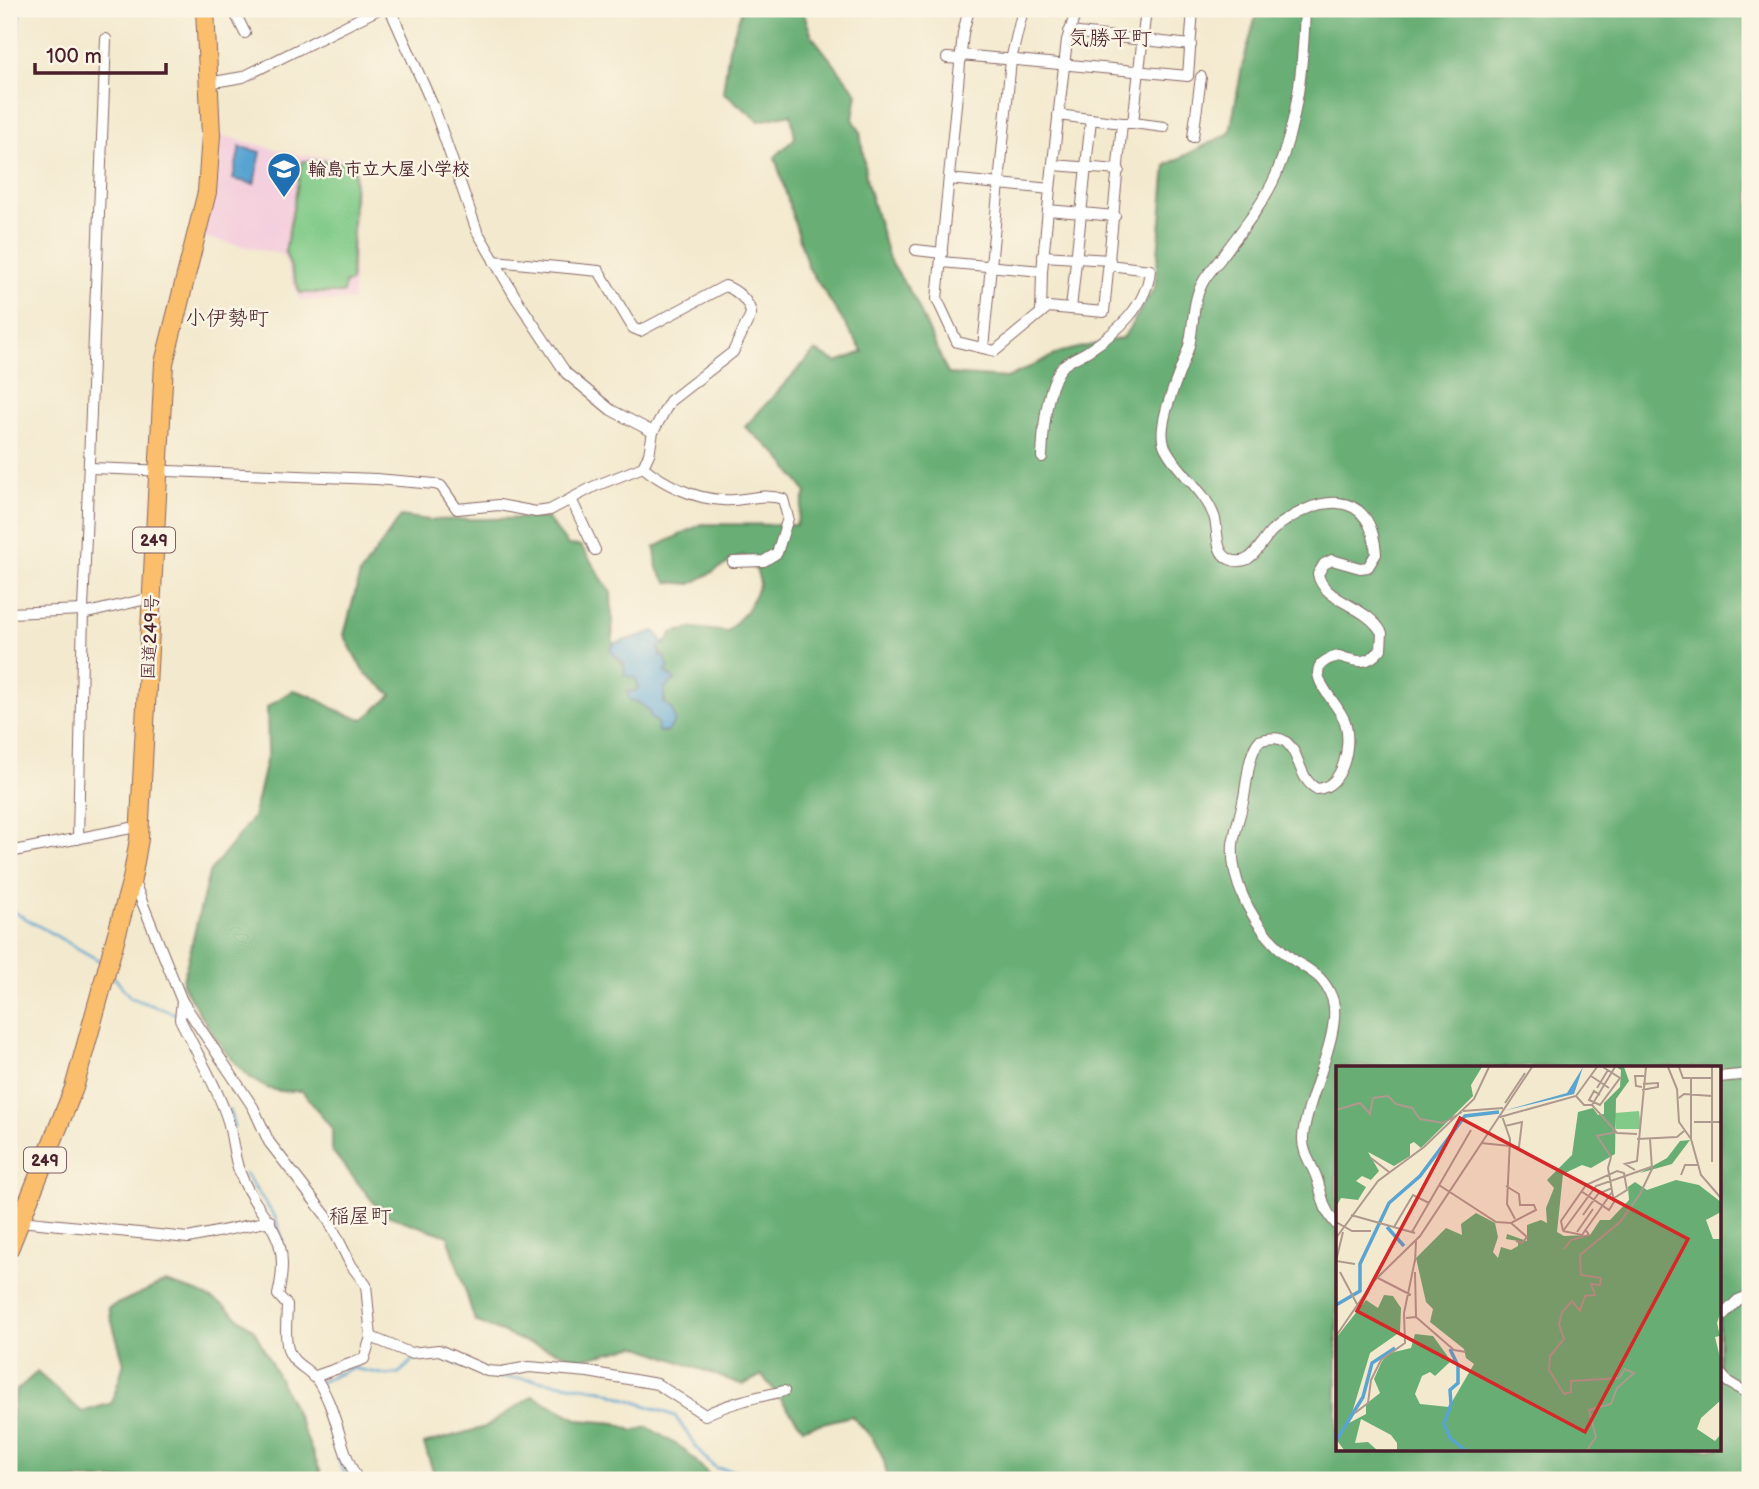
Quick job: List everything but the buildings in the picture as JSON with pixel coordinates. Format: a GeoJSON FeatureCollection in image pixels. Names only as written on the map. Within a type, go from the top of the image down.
{"type":"FeatureCollection","features":[{"type":"Feature","properties":{"kind":"highway","name":"国道249号"},"geometry":{"type":"LineString","coordinates":[[9,1249],[74,1088],[132,879],[141,826],[164,363],[208,187],[211,135],[205,9]]}},
{"type":"Feature","properties":{"kind":"street"},"geometry":{"type":"LineString","coordinates":[[233,9],[245,33]]}},
{"type":"Feature","properties":{"kind":"street"},"geometry":{"type":"LineString","coordinates":[[208,83],[243,77],[379,9]]}},
{"type":"Feature","properties":{"kind":"street"},"geometry":{"type":"LineString","coordinates":[[390,9],[433,108],[477,231],[558,364],[611,410],[653,432]]}},
{"type":"Feature","properties":{"kind":"street"},"geometry":{"type":"LineString","coordinates":[[969,9],[961,57],[938,302],[957,342],[1000,349],[1048,307],[1104,312],[1119,170],[1138,73],[1142,9],[1193,11],[1188,76]]}},
{"type":"Feature","properties":{"kind":"street"},"geometry":{"type":"LineString","coordinates":[[983,348],[1012,60],[1023,9]]}},
{"type":"Feature","properties":{"kind":"street"},"geometry":{"type":"LineString","coordinates":[[1041,313],[1043,256],[1063,65],[1069,32],[1077,9]]}},
{"type":"Feature","properties":{"kind":"street"},"geometry":{"type":"LineString","coordinates":[[1305,9],[1295,116],[1276,175],[1244,227],[1201,284],[1189,344],[1164,419],[1162,440],[1174,463],[1212,512],[1219,547],[1228,559],[1248,559],[1268,535],[1287,521],[1308,510],[1339,502],[1346,502],[1362,512],[1375,541],[1376,554],[1368,567],[1360,568],[1332,560],[1324,564],[1318,574],[1327,593],[1362,611],[1382,633],[1381,649],[1368,660],[1356,663],[1339,656],[1324,661],[1319,669],[1319,681],[1340,709],[1346,724],[1342,769],[1330,785],[1317,789],[1308,782],[1291,745],[1282,740],[1268,738],[1259,741],[1233,842],[1237,875],[1256,925],[1292,959],[1309,967],[1332,998],[1334,1013],[1328,1045],[1306,1119],[1303,1146],[1318,1181],[1324,1209],[1336,1224]]}},
{"type":"Feature","properties":{"kind":"street"},"geometry":{"type":"LineString","coordinates":[[1069,32],[1191,45]]}},
{"type":"Feature","properties":{"kind":"street"},"geometry":{"type":"LineString","coordinates":[[78,839],[83,612],[91,468],[106,39]]}},
{"type":"Feature","properties":{"kind":"street"},"geometry":{"type":"LineString","coordinates":[[947,58],[1012,60],[1206,78],[1193,137]]}},
{"type":"Feature","properties":{"kind":"street"},"geometry":{"type":"LineString","coordinates":[[1058,115],[1164,127]]}},
{"type":"Feature","properties":{"kind":"street"},"geometry":{"type":"LineString","coordinates":[[1071,310],[1091,119]]}},
{"type":"Feature","properties":{"kind":"street"},"geometry":{"type":"LineString","coordinates":[[1053,165],[1119,170]]}},
{"type":"Feature","properties":{"kind":"street"},"geometry":{"type":"LineString","coordinates":[[949,179],[1050,189]]}},
{"type":"Feature","properties":{"kind":"street"},"geometry":{"type":"LineString","coordinates":[[1048,210],[1115,216]]}},
{"type":"Feature","properties":{"kind":"street"},"geometry":{"type":"LineString","coordinates":[[916,250],[941,258],[1042,271]]}},
{"type":"Feature","properties":{"kind":"street"},"geometry":{"type":"LineString","coordinates":[[1042,457],[1044,421],[1057,376],[1064,365],[1090,349],[1135,312],[1149,288],[1150,270],[1110,262],[1043,256]]}},
{"type":"Feature","properties":{"kind":"street"},"geometry":{"type":"LineString","coordinates":[[494,261],[599,271],[633,328],[640,331],[718,288],[730,288],[741,296],[751,314],[733,352],[670,401],[653,432],[643,467]]}},
{"type":"Feature","properties":{"kind":"street"},"geometry":{"type":"LineString","coordinates":[[91,468],[435,484],[441,486],[457,509],[499,505],[536,512],[550,510],[643,467]]}},
{"type":"Feature","properties":{"kind":"street"},"geometry":{"type":"LineString","coordinates":[[643,467],[659,480],[677,488],[723,500],[762,495],[783,499],[788,519],[777,553],[764,561],[733,562]]}},
{"type":"Feature","properties":{"kind":"street"},"geometry":{"type":"LineString","coordinates":[[571,499],[595,550]]}},
{"type":"Feature","properties":{"kind":"street"},"geometry":{"type":"LineString","coordinates":[[9,612],[83,612],[152,598]]}},
{"type":"Feature","properties":{"kind":"street"},"geometry":{"type":"LineString","coordinates":[[9,852],[141,826]]}},
{"type":"Feature","properties":{"kind":"street"},"geometry":{"type":"LineString","coordinates":[[132,879],[181,1010],[228,1120],[243,1181],[278,1238],[281,1283],[278,1296],[284,1302],[287,1348],[293,1359],[317,1381],[358,1480]]}},
{"type":"Feature","properties":{"kind":"street"},"geometry":{"type":"LineString","coordinates":[[181,1010],[253,1107],[269,1142],[327,1217],[351,1265],[366,1285],[370,1337],[364,1360],[317,1381]]}},
{"type":"Feature","properties":{"kind":"street"},"geometry":{"type":"LineString","coordinates":[[1720,1077],[1750,1074]]}},
{"type":"Feature","properties":{"kind":"street"},"geometry":{"type":"LineString","coordinates":[[20,1221],[188,1238],[270,1221]]}},
{"type":"Feature","properties":{"kind":"street"},"geometry":{"type":"LineString","coordinates":[[1720,1318],[1738,1300],[1750,1295]]}},
{"type":"Feature","properties":{"kind":"street"},"geometry":{"type":"LineString","coordinates":[[370,1337],[411,1353],[439,1350],[487,1371],[501,1372],[529,1367],[588,1372],[657,1384],[705,1415],[721,1407],[784,1391]]}},
{"type":"Feature","properties":{"kind":"street"},"geometry":{"type":"LineString","coordinates":[[1720,1373],[1728,1382],[1750,1395]]}},
{"type":"Feature","properties":{"kind":"shaded area","name":"輪島市立大屋小学校"},"geometry":{"type":"Polygon","coordinates":[[[219,135],[300,155],[357,160],[353,301],[299,300],[283,255],[203,237],[220,161],[219,135]]]}},
{"type":"Feature","properties":{"kind":"green space"},"geometry":{"type":"Polygon","coordinates":[[[742,9],[802,9],[812,36],[857,93],[853,119],[860,131],[867,183],[889,259],[915,300],[948,374],[1007,378],[1061,352],[1123,338],[1155,287],[1166,165],[1230,133],[1242,67],[1258,9],[1750,9],[1750,1480],[887,1480],[884,1461],[876,1444],[851,1416],[803,1428],[762,1375],[743,1385],[637,1346],[582,1359],[523,1341],[475,1321],[448,1236],[383,1214],[332,1151],[332,1129],[302,1091],[277,1091],[260,1084],[233,1061],[209,1029],[182,984],[209,873],[253,817],[268,752],[267,707],[293,690],[312,696],[344,714],[364,719],[392,695],[363,671],[344,635],[360,574],[401,516],[429,520],[547,518],[568,545],[581,546],[611,593],[613,644],[610,650],[636,678],[638,688],[634,692],[627,691],[649,710],[651,718],[657,722],[658,732],[668,731],[664,688],[670,683],[658,646],[665,644],[672,633],[694,628],[727,632],[747,611],[760,583],[757,571],[743,555],[691,584],[667,582],[657,568],[655,547],[702,524],[796,525],[806,492],[777,454],[745,427],[815,351],[837,362],[863,352],[808,267],[775,157],[795,138],[791,114],[759,121],[723,92],[729,48],[742,9]]]}},
{"type":"Feature","properties":{"kind":"green space"},"geometry":{"type":"Polygon","coordinates":[[[302,161],[355,162],[351,282],[345,283],[343,293],[300,293],[285,252],[302,161]]]}},
{"type":"Feature","properties":{"kind":"green space"},"geometry":{"type":"Polygon","coordinates":[[[165,1282],[200,1293],[223,1305],[254,1330],[293,1406],[324,1480],[9,1480],[9,1431],[16,1391],[37,1372],[82,1412],[112,1403],[124,1363],[108,1308],[165,1282]]]}},
{"type":"Feature","properties":{"kind":"green space"},"geometry":{"type":"Polygon","coordinates":[[[533,1396],[579,1420],[616,1423],[633,1431],[648,1427],[685,1450],[714,1480],[436,1480],[424,1444],[485,1427],[533,1396]]]}},
{"type":"Feature","properties":{"kind":"water"},"geometry":{"type":"Polygon","coordinates":[[[240,147],[261,152],[254,184],[233,179],[240,147]]]}},
{"type":"Feature","properties":{"kind":"water"},"geometry":{"type":"Polygon","coordinates":[[[655,631],[665,644],[658,647],[660,657],[665,657],[669,668],[665,672],[675,680],[664,688],[664,703],[672,709],[675,721],[668,731],[658,732],[657,722],[651,718],[649,710],[636,701],[630,701],[627,691],[634,692],[638,688],[636,678],[624,675],[625,664],[610,650],[613,644],[655,631]]]}},
{"type":"Feature","properties":{"kind":"waterway"},"geometry":{"type":"LineString","coordinates":[[9,45],[14,9]]}},
{"type":"Feature","properties":{"kind":"waterway"},"geometry":{"type":"LineString","coordinates":[[9,909],[100,961]]}},
{"type":"Feature","properties":{"kind":"waterway"},"geometry":{"type":"LineString","coordinates":[[114,977],[130,997],[176,1014]]}},
{"type":"Feature","properties":{"kind":"waterway"},"geometry":{"type":"LineString","coordinates":[[229,1110],[234,1127]]}},
{"type":"Feature","properties":{"kind":"waterway"},"geometry":{"type":"LineString","coordinates":[[245,1174],[275,1217],[283,1241]]}},
{"type":"Feature","properties":{"kind":"waterway"},"geometry":{"type":"LineString","coordinates":[[321,1382],[351,1368],[387,1375],[399,1373],[415,1359],[436,1355],[488,1377],[530,1379],[602,1390],[675,1416],[702,1455],[716,1468],[752,1473],[763,1480]]}},
{"type":"Feature","properties":{"kind":"waterway"},"geometry":{"type":"LineString","coordinates":[[311,1380],[323,1405],[338,1459],[349,1480]]}},
{"type":"Feature","properties":{"kind":"place","name":"輪島市立大屋小学校"},"geometry":{"type":"Point","coordinates":[284,199]}},
{"type":"Feature","properties":{"kind":"district","name":"気勝平町"},"geometry":{"type":"Point","coordinates":[1110,38]}},
{"type":"Feature","properties":{"kind":"district","name":"小伊勢町"},"geometry":{"type":"Point","coordinates":[227,318]}},
{"type":"Feature","properties":{"kind":"district","name":"稲屋町"},"geometry":{"type":"Point","coordinates":[360,1216]}}]}
